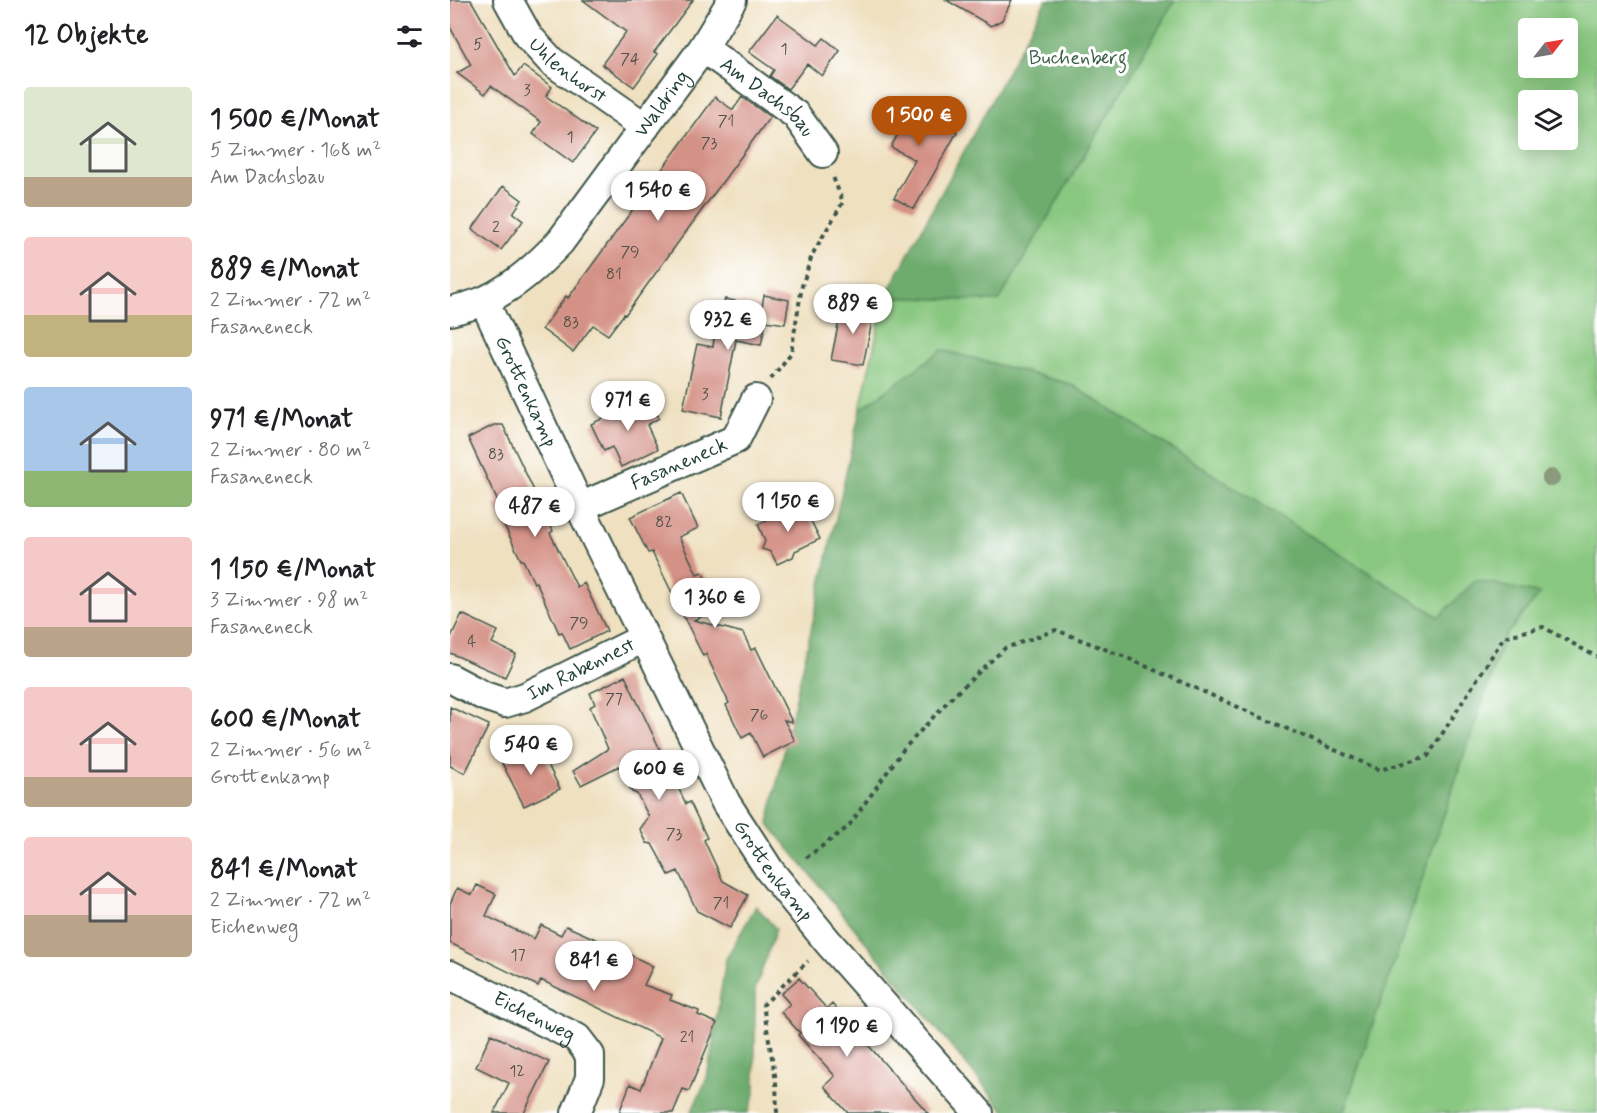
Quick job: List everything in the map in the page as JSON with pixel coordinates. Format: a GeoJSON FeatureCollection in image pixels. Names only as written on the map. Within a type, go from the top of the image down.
{"type":"FeatureCollection","features":[{"type":"Feature","properties":{"kind":"street","name":"Uhlenhorst"},"geometry":{"type":"LineString","coordinates":[[508,0],[528,36],[551,61],[645,127]]}},
{"type":"Feature","properties":{"kind":"street","name":"Waldring"},"geometry":{"type":"LineString","coordinates":[[450,311],[484,301],[510,286],[536,267],[560,242],[703,48],[732,0]]}},
{"type":"Feature","properties":{"kind":"street","name":"Am Dachsbau"},"geometry":{"type":"LineString","coordinates":[[703,48],[796,115],[823,153]]}},
{"type":"Feature","properties":{"kind":"street","name":"Grottenkamp"},"geometry":{"type":"LineString","coordinates":[[484,301],[580,507],[726,803],[770,871],[828,942],[979,1113]]}},
{"type":"Feature","properties":{"kind":"street","name":"Fasaneneck"},"geometry":{"type":"LineString","coordinates":[[580,507],[736,439],[756,399]]}},
{"type":"Feature","properties":{"kind":"street","name":"Im Rabennest"},"geometry":{"type":"LineString","coordinates":[[450,678],[484,696],[505,703],[525,698],[644,638]]}},
{"type":"Feature","properties":{"kind":"street","name":"Eichenweg"},"geometry":{"type":"LineString","coordinates":[[450,975],[577,1038],[590,1055],[590,1078],[576,1113]]}},
{"type":"Feature","properties":{"kind":"path"},"geometry":{"type":"LineString","coordinates":[[756,399],[791,353],[802,286],[812,255],[843,201],[823,153]]}},
{"type":"Feature","properties":{"kind":"path"},"geometry":{"type":"LineString","coordinates":[[806,858],[848,827],[903,750],[950,699],[1005,648],[1056,630],[1125,657],[1380,770],[1428,756],[1504,637],[1544,627],[1597,657]]}},
{"type":"Feature","properties":{"kind":"path"},"geometry":{"type":"LineString","coordinates":[[777,1113],[776,1081],[763,1005],[828,942]]}},
{"type":"Feature","properties":{"kind":"green space","name":"Buchenberg"},"geometry":{"type":"Polygon","coordinates":[[[1046,0],[1175,0],[999,301],[885,297],[1046,0]]]}},
{"type":"Feature","properties":{"kind":"green space"},"geometry":{"type":"Polygon","coordinates":[[[1175,0],[1597,0],[1597,1113],[1343,1113],[1504,637],[1539,595],[1439,617],[1070,384],[942,350],[860,410],[885,297],[999,301],[1175,0]]]}},
{"type":"Feature","properties":{"kind":"green space"},"geometry":{"type":"Polygon","coordinates":[[[942,350],[1070,384],[1439,617],[1476,580],[1540,594],[1504,637],[1343,1113],[1006,1113],[768,823],[860,410],[942,350]]]}},
{"type":"Feature","properties":{"kind":"green space"},"geometry":{"type":"Polygon","coordinates":[[[756,906],[776,929],[755,990],[755,1094],[748,1113],[691,1113],[707,1078],[726,959],[756,906]]]}},
{"type":"Feature","properties":{"kind":"building"},"geometry":{"type":"Polygon","coordinates":[[[450,0],[471,0],[515,76],[523,66],[552,87],[546,96],[596,132],[573,163],[533,134],[541,122],[491,86],[485,94],[457,73],[471,65],[450,27],[450,0]]]}},
{"type":"Feature","properties":{"kind":"building"},"geometry":{"type":"Polygon","coordinates":[[[583,0],[693,0],[654,52],[658,54],[634,87],[602,64],[626,32],[583,0]]]}},
{"type":"Feature","properties":{"kind":"building"},"geometry":{"type":"Polygon","coordinates":[[[946,0],[1012,0],[1002,20],[991,26],[946,0]]]}},
{"type":"Feature","properties":{"kind":"building"},"geometry":{"type":"Polygon","coordinates":[[[777,15],[818,45],[824,38],[840,51],[822,76],[807,64],[788,89],[770,76],[774,70],[749,52],[777,15]]]}},
{"type":"Feature","properties":{"kind":"building"},"geometry":{"type":"Polygon","coordinates":[[[715,97],[733,110],[742,97],[770,117],[625,315],[608,335],[593,325],[573,352],[542,329],[566,296],[568,298],[715,97]]]}},
{"type":"Feature","properties":{"kind":"building"},"geometry":{"type":"Polygon","coordinates":[[[918,97],[937,108],[932,118],[957,132],[914,209],[894,198],[915,160],[891,147],[899,132],[886,125],[897,105],[910,112],[918,97]]]}},
{"type":"Feature","properties":{"kind":"building"},"geometry":{"type":"Polygon","coordinates":[[[503,186],[522,200],[513,213],[523,221],[501,250],[472,229],[503,186]]]}},
{"type":"Feature","properties":{"kind":"building"},"geometry":{"type":"Polygon","coordinates":[[[764,295],[789,300],[785,324],[766,321],[761,345],[736,340],[721,417],[683,409],[697,344],[713,347],[717,314],[722,310],[725,299],[762,307],[764,295]]]}},
{"type":"Feature","properties":{"kind":"building"},"geometry":{"type":"Polygon","coordinates":[[[842,306],[857,306],[874,312],[863,365],[831,360],[842,306]]]}},
{"type":"Feature","properties":{"kind":"building"},"geometry":{"type":"Polygon","coordinates":[[[648,397],[659,418],[647,425],[658,449],[621,467],[612,447],[604,451],[591,424],[648,397]]]}},
{"type":"Feature","properties":{"kind":"building"},"geometry":{"type":"Polygon","coordinates":[[[494,425],[503,425],[553,531],[550,533],[577,587],[584,583],[607,631],[570,649],[562,632],[559,633],[536,582],[534,583],[521,560],[495,506],[499,504],[468,438],[494,425]]]}},
{"type":"Feature","properties":{"kind":"building"},"geometry":{"type":"Polygon","coordinates":[[[681,493],[698,528],[679,537],[697,574],[702,572],[720,608],[694,620],[743,633],[751,650],[756,648],[792,722],[784,720],[795,741],[763,757],[751,733],[742,738],[726,705],[729,703],[706,654],[703,656],[652,552],[648,553],[630,517],[681,493]]]}},
{"type":"Feature","properties":{"kind":"building"},"geometry":{"type":"Polygon","coordinates":[[[802,503],[820,539],[795,551],[793,557],[777,564],[771,552],[762,549],[765,541],[758,524],[802,503]]]}},
{"type":"Feature","properties":{"kind":"building"},"geometry":{"type":"Polygon","coordinates":[[[462,614],[498,631],[492,643],[516,654],[505,677],[450,653],[450,639],[462,614]]]}},
{"type":"Feature","properties":{"kind":"building"},"geometry":{"type":"Polygon","coordinates":[[[625,676],[686,804],[690,802],[707,838],[704,840],[723,881],[748,895],[730,928],[697,911],[678,871],[669,875],[652,844],[647,843],[640,829],[649,817],[637,794],[632,792],[619,766],[581,785],[573,771],[608,749],[590,707],[595,704],[590,693],[625,676]]]}},
{"type":"Feature","properties":{"kind":"building"},"geometry":{"type":"Polygon","coordinates":[[[450,707],[489,725],[465,773],[450,766],[450,707]]]}},
{"type":"Feature","properties":{"kind":"building"},"geometry":{"type":"Polygon","coordinates":[[[538,745],[560,789],[524,806],[502,763],[538,745]]]}},
{"type":"Feature","properties":{"kind":"building"},"geometry":{"type":"Polygon","coordinates":[[[477,885],[496,894],[486,916],[534,939],[541,925],[561,935],[566,926],[616,948],[653,966],[644,985],[672,995],[670,1000],[699,1011],[698,1015],[717,1023],[689,1091],[683,1089],[673,1113],[619,1113],[630,1084],[641,1089],[661,1038],[541,980],[538,986],[450,943],[450,904],[457,888],[472,895],[477,885]]]}},
{"type":"Feature","properties":{"kind":"building"},"geometry":{"type":"Polygon","coordinates":[[[799,978],[827,1009],[832,1004],[928,1113],[848,1113],[824,1086],[835,1076],[798,1035],[800,1033],[781,1012],[790,1004],[781,994],[799,978]]]}},
{"type":"Feature","properties":{"kind":"building"},"geometry":{"type":"Polygon","coordinates":[[[491,1034],[549,1062],[524,1113],[494,1113],[509,1083],[476,1067],[491,1034]]]}}]}
